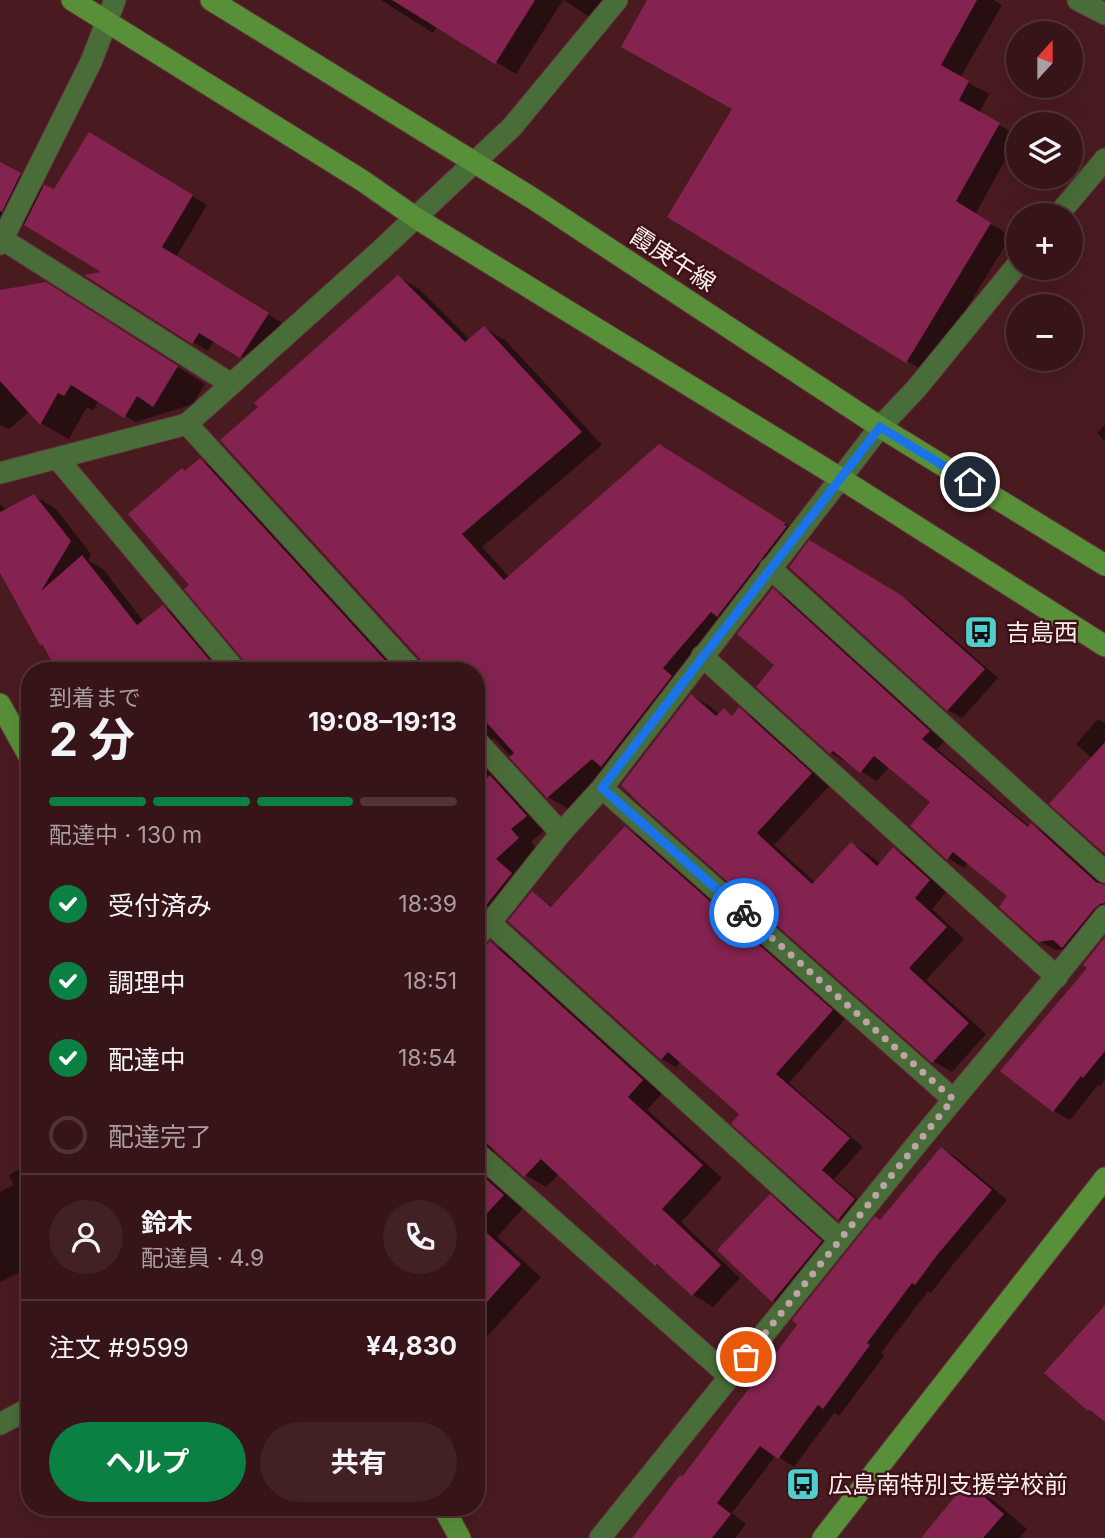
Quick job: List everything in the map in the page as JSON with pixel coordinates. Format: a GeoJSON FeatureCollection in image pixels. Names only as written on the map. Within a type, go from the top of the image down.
{"type":"FeatureCollection","features":[{"type":"Feature","properties":{"kind":"street"},"geometry":{"type":"LineString","coordinates":[[72,0],[363,181],[416,218],[840,478],[1105,646]]}},
{"type":"Feature","properties":{"kind":"street"},"geometry":{"type":"LineString","coordinates":[[115,0],[91,62],[1,242],[231,384]]}},
{"type":"Feature","properties":{"kind":"street","name":"霞庚午線"},"geometry":{"type":"LineString","coordinates":[[211,0],[532,198],[880,427],[1105,565]]}},
{"type":"Feature","properties":{"kind":"street"},"geometry":{"type":"LineString","coordinates":[[0,473],[187,424],[416,218],[512,127],[617,0]]}},
{"type":"Feature","properties":{"kind":"street"},"geometry":{"type":"LineString","coordinates":[[1078,0],[1105,14]]}},
{"type":"Feature","properties":{"kind":"street"},"geometry":{"type":"LineString","coordinates":[[1068,203],[1105,159]]}},
{"type":"Feature","properties":{"kind":"street"},"geometry":{"type":"LineString","coordinates":[[485,928],[561,833],[602,788],[880,427],[916,389],[1006,279]]}},
{"type":"Feature","properties":{"kind":"street"},"geometry":{"type":"LineString","coordinates":[[187,424],[405,662]]}},
{"type":"Feature","properties":{"kind":"street"},"geometry":{"type":"LineString","coordinates":[[57,458],[228,662]]}},
{"type":"Feature","properties":{"kind":"street"},"geometry":{"type":"LineString","coordinates":[[770,568],[1105,872]]}},
{"type":"Feature","properties":{"kind":"street"},"geometry":{"type":"LineString","coordinates":[[702,656],[1057,977]]}},
{"type":"Feature","properties":{"kind":"street"},"geometry":{"type":"LineString","coordinates":[[0,704],[21,742]]}},
{"type":"Feature","properties":{"kind":"street"},"geometry":{"type":"LineString","coordinates":[[485,750],[561,833]]}},
{"type":"Feature","properties":{"kind":"street"},"geometry":{"type":"LineString","coordinates":[[602,788],[953,1099]]}},
{"type":"Feature","properties":{"kind":"street"},"geometry":{"type":"LineString","coordinates":[[600,1538],[839,1239],[1105,916]]}},
{"type":"Feature","properties":{"kind":"street"},"geometry":{"type":"LineString","coordinates":[[485,932],[839,1239]]}},
{"type":"Feature","properties":{"kind":"street"},"geometry":{"type":"LineString","coordinates":[[485,1160],[730,1377]]}},
{"type":"Feature","properties":{"kind":"street"},"geometry":{"type":"LineString","coordinates":[[823,1538],[1105,1178]]}},
{"type":"Feature","properties":{"kind":"street"},"geometry":{"type":"LineString","coordinates":[[0,1424],[21,1413]]}},
{"type":"Feature","properties":{"kind":"street"},"geometry":{"type":"LineString","coordinates":[[448,1516],[460,1538]]}},
{"type":"Feature","properties":{"kind":"building"},"geometry":{"type":"Polygon","coordinates":[[[392,0],[535,0],[495,64],[392,0]]]}},
{"type":"Feature","properties":{"kind":"building"},"geometry":{"type":"Polygon","coordinates":[[[647,0],[977,0],[941,65],[969,81],[959,100],[1000,123],[956,201],[991,223],[906,363],[667,217],[732,109],[621,47],[647,0]]]}},
{"type":"Feature","properties":{"kind":"building"},"geometry":{"type":"Polygon","coordinates":[[[89,132],[193,195],[162,247],[269,313],[240,358],[199,333],[192,344],[84,275],[101,272],[24,225],[44,185],[54,189],[89,132]]]}},
{"type":"Feature","properties":{"kind":"building"},"geometry":{"type":"Polygon","coordinates":[[[0,162],[21,173],[2,212],[0,211],[0,162]]]}},
{"type":"Feature","properties":{"kind":"building"},"geometry":{"type":"Polygon","coordinates":[[[398,275],[465,342],[484,326],[582,432],[462,534],[504,580],[659,444],[787,526],[717,617],[711,612],[663,668],[672,676],[601,767],[592,759],[547,798],[509,757],[514,753],[485,721],[485,662],[422,662],[220,440],[258,407],[254,403],[398,275]]]}},
{"type":"Feature","properties":{"kind":"building"},"geometry":{"type":"Polygon","coordinates":[[[46,282],[178,366],[153,407],[137,396],[124,418],[71,385],[64,396],[58,393],[40,425],[0,381],[0,290],[46,282]]]}},
{"type":"Feature","properties":{"kind":"building"},"geometry":{"type":"Polygon","coordinates":[[[200,458],[387,662],[245,662],[184,589],[189,585],[128,514],[182,468],[185,471],[200,458]]]}},
{"type":"Feature","properties":{"kind":"building"},"geometry":{"type":"Polygon","coordinates":[[[34,494],[71,541],[41,591],[82,555],[137,625],[163,605],[211,662],[52,662],[0,573],[0,512],[34,494]]]}},
{"type":"Feature","properties":{"kind":"building"},"geometry":{"type":"Polygon","coordinates":[[[809,540],[901,595],[985,669],[947,711],[789,567],[809,540]]]}},
{"type":"Feature","properties":{"kind":"building"},"geometry":{"type":"Polygon","coordinates":[[[773,588],[930,731],[922,739],[1028,827],[1031,823],[1096,882],[1105,885],[1105,903],[1095,908],[1062,948],[1053,940],[1038,942],[999,907],[1007,896],[953,852],[947,860],[910,826],[930,802],[874,756],[860,773],[833,751],[830,754],[756,687],[774,665],[737,634],[773,588]]]}},
{"type":"Feature","properties":{"kind":"building"},"geometry":{"type":"Polygon","coordinates":[[[691,694],[716,716],[724,708],[732,716],[739,707],[812,773],[757,833],[812,884],[851,842],[877,866],[893,847],[930,880],[915,898],[947,927],[909,968],[969,1023],[932,1063],[621,785],[691,694]]]}},
{"type":"Feature","properties":{"kind":"building"},"geometry":{"type":"Polygon","coordinates":[[[1105,742],[1105,854],[1049,804],[1105,742]]]}},
{"type":"Feature","properties":{"kind":"building"},"geometry":{"type":"Polygon","coordinates":[[[490,775],[527,816],[511,829],[519,838],[496,859],[512,873],[485,907],[485,779],[490,775]]]}},
{"type":"Feature","properties":{"kind":"building"},"geometry":{"type":"Polygon","coordinates":[[[625,826],[833,1010],[776,1074],[850,1138],[822,1170],[855,1199],[838,1220],[731,1124],[739,1114],[668,1052],[661,1060],[508,921],[532,891],[551,907],[625,826]]]}},
{"type":"Feature","properties":{"kind":"building"},"geometry":{"type":"Polygon","coordinates":[[[1105,937],[1105,1051],[1053,1112],[1000,1071],[1087,968],[1083,965],[1105,937]]]}},
{"type":"Feature","properties":{"kind":"building"},"geometry":{"type":"Polygon","coordinates":[[[490,941],[643,1080],[628,1097],[703,1165],[662,1209],[721,1265],[692,1296],[657,1264],[655,1266],[541,1159],[524,1177],[485,1142],[485,947],[490,941]]]}},
{"type":"Feature","properties":{"kind":"building"},"geometry":{"type":"Polygon","coordinates":[[[941,1147],[992,1190],[915,1285],[912,1283],[867,1343],[870,1345],[823,1409],[818,1405],[778,1459],[760,1446],[717,1503],[731,1514],[712,1538],[632,1538],[680,1475],[682,1477],[797,1325],[792,1320],[875,1216],[880,1220],[941,1147]]]}},
{"type":"Feature","properties":{"kind":"building"},"geometry":{"type":"Polygon","coordinates":[[[485,1178],[504,1195],[485,1215],[485,1178]]]}},
{"type":"Feature","properties":{"kind":"building"},"geometry":{"type":"Polygon","coordinates":[[[770,1194],[822,1241],[772,1302],[717,1250],[770,1194]]]}},
{"type":"Feature","properties":{"kind":"building"},"geometry":{"type":"Polygon","coordinates":[[[485,1231],[521,1264],[485,1304],[485,1231]]]}},
{"type":"Feature","properties":{"kind":"building"},"geometry":{"type":"Polygon","coordinates":[[[1105,1305],[1105,1422],[1044,1373],[1105,1305]]]}},
{"type":"Feature","properties":{"kind":"building"},"geometry":{"type":"Polygon","coordinates":[[[967,1482],[1004,1514],[983,1538],[921,1538],[967,1482]]]}},
{"type":"Feature","properties":{"kind":"way so far"},"geometry":{"type":"LineString","coordinates":[[744,913],[953,1099],[746,1357]]}},
{"type":"Feature","properties":{"kind":"place","name":"吉島西"},"geometry":{"type":"Point","coordinates":[981,632]}},
{"type":"Feature","properties":{"kind":"place","name":"広島南特別支援学校前"},"geometry":{"type":"Point","coordinates":[803,1484]}},
{"type":"Feature","properties":{"kind":"route"},"geometry":{"type":"LineString","coordinates":[[744,913],[602,788],[880,427],[970,482]]}}]}
